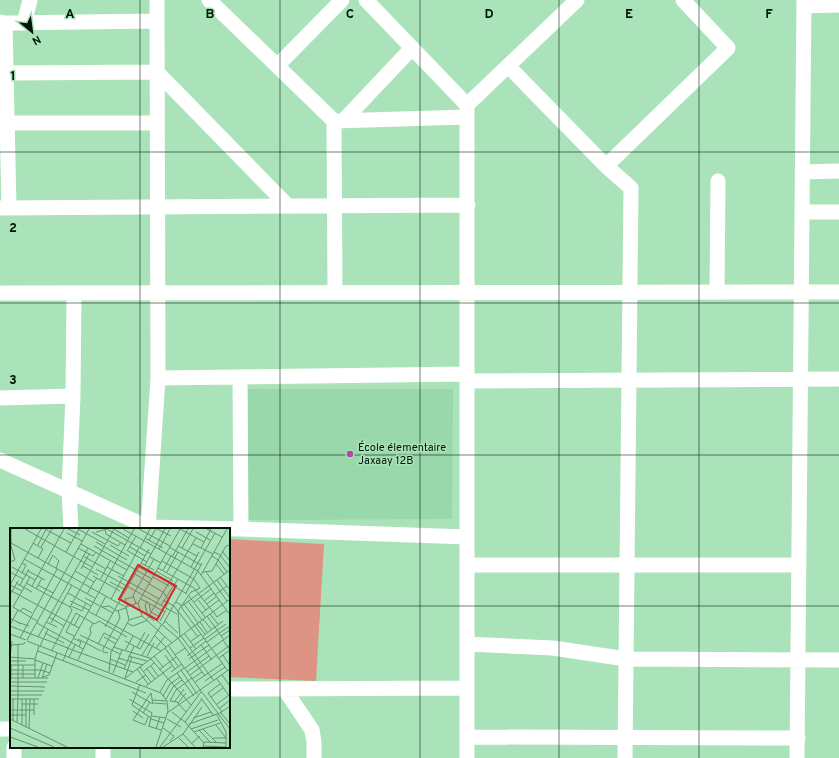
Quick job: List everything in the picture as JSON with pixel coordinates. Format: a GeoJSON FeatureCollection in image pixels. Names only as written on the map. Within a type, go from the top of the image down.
{"type":"FeatureCollection","features":[{"type":"Feature","properties":{"kind":"street"},"geometry":{"type":"LineString","coordinates":[[24,23],[30,0]]}},
{"type":"Feature","properties":{"kind":"street"},"geometry":{"type":"LineString","coordinates":[[0,460],[148,528],[158,378],[157,0]]}},
{"type":"Feature","properties":{"kind":"street"},"geometry":{"type":"LineString","coordinates":[[277,66],[342,0]]}},
{"type":"Feature","properties":{"kind":"street"},"geometry":{"type":"LineString","coordinates":[[366,0],[412,48],[467,111],[467,758]]}},
{"type":"Feature","properties":{"kind":"street"},"geometry":{"type":"LineString","coordinates":[[217,2],[277,66],[339,121],[467,111],[508,66],[577,0]]}},
{"type":"Feature","properties":{"kind":"street"},"geometry":{"type":"LineString","coordinates":[[606,166],[728,48],[683,0]]}},
{"type":"Feature","properties":{"kind":"street"},"geometry":{"type":"LineString","coordinates":[[797,758],[804,3],[839,5]]}},
{"type":"Feature","properties":{"kind":"street"},"geometry":{"type":"LineString","coordinates":[[157,21],[3,22],[7,123],[4,208],[468,205]]}},
{"type":"Feature","properties":{"kind":"street"},"geometry":{"type":"LineString","coordinates":[[335,292],[334,206],[339,121],[412,48]]}},
{"type":"Feature","properties":{"kind":"street"},"geometry":{"type":"LineString","coordinates":[[508,66],[606,166],[631,188],[625,758]]}},
{"type":"Feature","properties":{"kind":"street"},"geometry":{"type":"LineString","coordinates":[[6,73],[157,72],[288,206]]}},
{"type":"Feature","properties":{"kind":"street"},"geometry":{"type":"LineString","coordinates":[[7,123],[157,123]]}},
{"type":"Feature","properties":{"kind":"street"},"geometry":{"type":"LineString","coordinates":[[802,172],[839,171]]}},
{"type":"Feature","properties":{"kind":"street"},"geometry":{"type":"LineString","coordinates":[[717,292],[718,181]]}},
{"type":"Feature","properties":{"kind":"street"},"geometry":{"type":"LineString","coordinates":[[802,212],[839,212]]}},
{"type":"Feature","properties":{"kind":"street"},"geometry":{"type":"LineString","coordinates":[[0,293],[839,292]]}},
{"type":"Feature","properties":{"kind":"street"},"geometry":{"type":"LineString","coordinates":[[71,528],[69,491],[73,396],[74,293]]}},
{"type":"Feature","properties":{"kind":"street"},"geometry":{"type":"LineString","coordinates":[[158,378],[240,377],[629,380],[839,379]]}},
{"type":"Feature","properties":{"kind":"street"},"geometry":{"type":"LineString","coordinates":[[240,377],[241,529]]}},
{"type":"Feature","properties":{"kind":"street"},"geometry":{"type":"LineString","coordinates":[[0,398],[73,396]]}},
{"type":"Feature","properties":{"kind":"street"},"geometry":{"type":"LineString","coordinates":[[230,529],[468,537]]}},
{"type":"Feature","properties":{"kind":"street"},"geometry":{"type":"LineString","coordinates":[[468,565],[799,565]]}},
{"type":"Feature","properties":{"kind":"street"},"geometry":{"type":"LineString","coordinates":[[467,644],[553,648],[626,659],[839,660]]}},
{"type":"Feature","properties":{"kind":"street"},"geometry":{"type":"LineString","coordinates":[[230,689],[286,690],[467,688]]}},
{"type":"Feature","properties":{"kind":"street"},"geometry":{"type":"LineString","coordinates":[[286,690],[312,730],[314,758]]}},
{"type":"Feature","properties":{"kind":"street"},"geometry":{"type":"LineString","coordinates":[[0,728],[10,729]]}},
{"type":"Feature","properties":{"kind":"street"},"geometry":{"type":"LineString","coordinates":[[467,737],[798,738]]}},
{"type":"Feature","properties":{"kind":"shaded area","name":"École élementaire Jaxaay 12B"},"geometry":{"type":"Polygon","coordinates":[[[248,389],[453,389],[452,519],[248,520],[248,389]]]}},
{"type":"Feature","properties":{"kind":"shaded area"},"geometry":{"type":"Polygon","coordinates":[[[230,539],[324,544],[316,681],[230,677],[230,539]]]}},
{"type":"Feature","properties":{"kind":"place","name":"École élementaire Jaxaay 12B"},"geometry":{"type":"Point","coordinates":[350,454]}}]}
